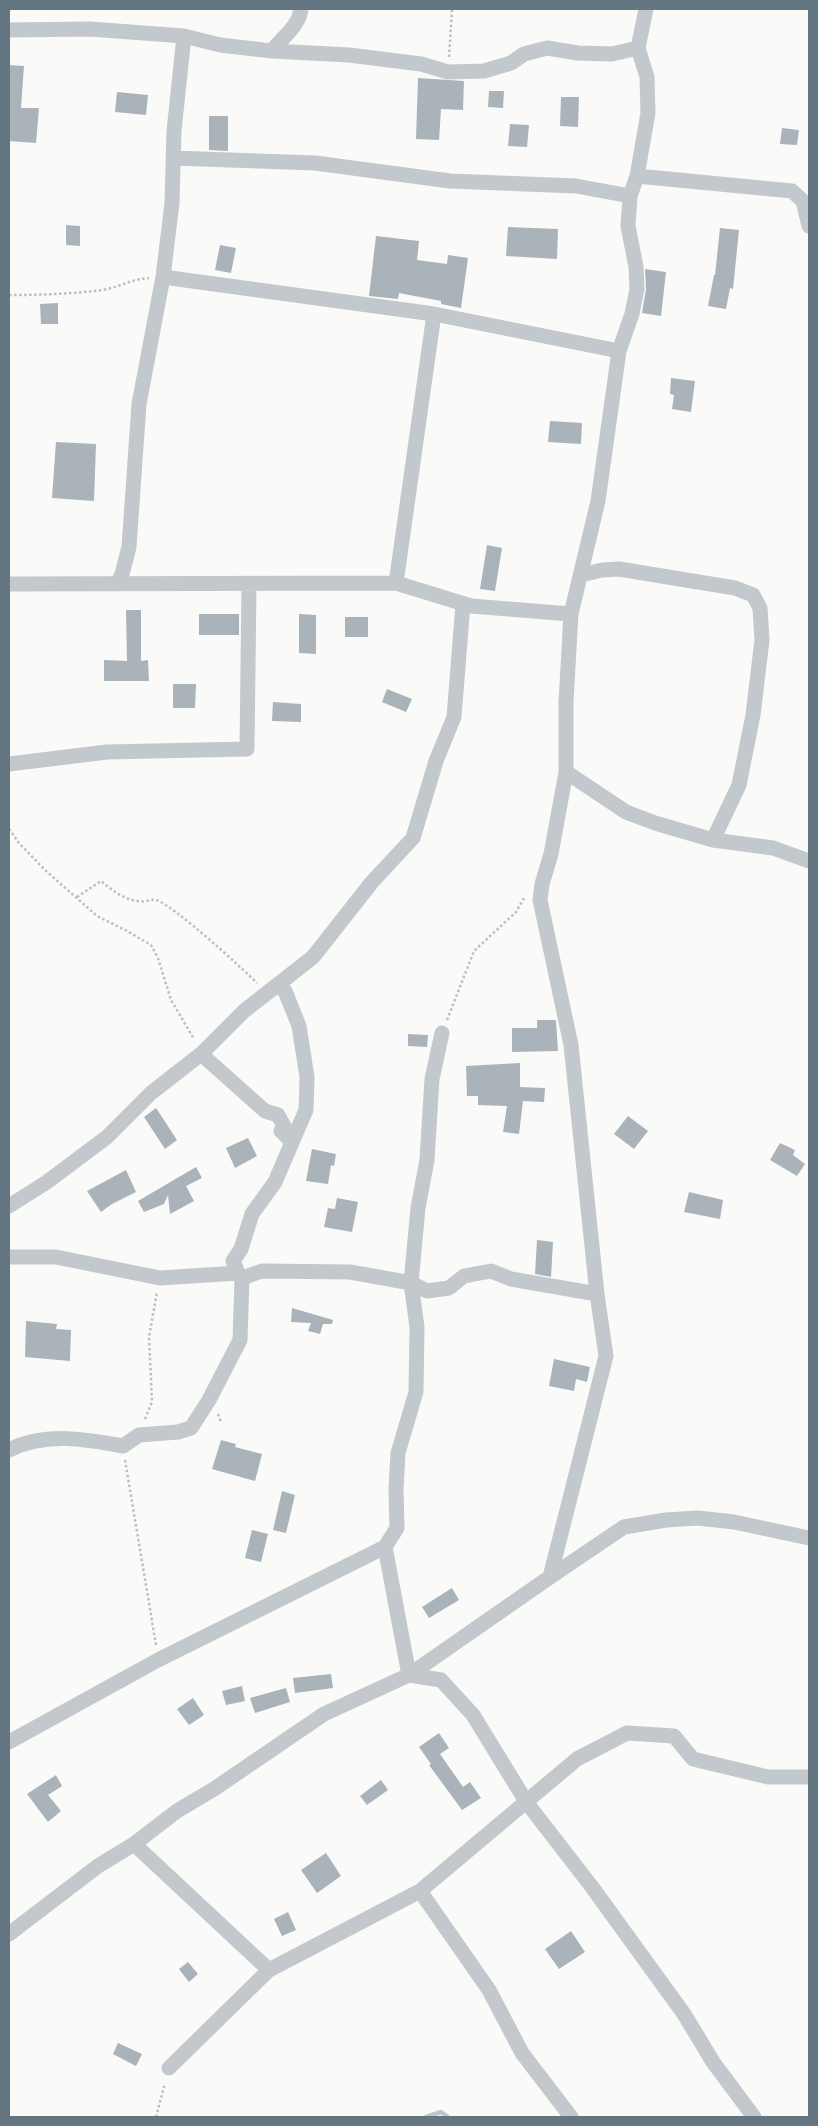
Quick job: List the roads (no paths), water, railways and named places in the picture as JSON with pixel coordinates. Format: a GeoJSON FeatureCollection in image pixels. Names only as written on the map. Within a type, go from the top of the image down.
{"type":"FeatureCollection","features":[{"type":"Feature","properties":{"kind":"street"},"geometry":{"type":"LineString","coordinates":[[272,51],[292,29],[300,16],[301,9]]}},
{"type":"Feature","properties":{"kind":"street"},"geometry":{"type":"LineString","coordinates":[[550,1577],[606,1356],[596,1294],[571,1044],[540,900],[542,884],[551,854],[566,772],[566,702],[571,614],[598,501],[619,351],[632,314],[637,289],[636,267],[628,226],[630,196],[637,176],[648,114],[647,77],[638,48],[646,9]]}},
{"type":"Feature","properties":{"kind":"street"},"geometry":{"type":"LineString","coordinates":[[9,30],[90,30],[184,36],[220,45],[272,51],[349,55],[412,63],[448,72],[484,71],[511,63],[524,54],[547,48],[578,53],[612,54],[638,48]]}},
{"type":"Feature","properties":{"kind":"street"},"geometry":{"type":"LineString","coordinates":[[117,584],[122,574],[129,547],[140,404],[162,277],[172,203],[174,132],[184,36]]}},
{"type":"Feature","properties":{"kind":"street"},"geometry":{"type":"LineString","coordinates":[[173,158],[315,163],[450,181],[576,186],[630,196]]}},
{"type":"Feature","properties":{"kind":"street"},"geometry":{"type":"LineString","coordinates":[[637,176],[792,190],[803,201],[809,226]]}},
{"type":"Feature","properties":{"kind":"street"},"geometry":{"type":"LineString","coordinates":[[162,277],[434,314],[619,351]]}},
{"type":"Feature","properties":{"kind":"street"},"geometry":{"type":"LineString","coordinates":[[396,583],[434,314]]}},
{"type":"Feature","properties":{"kind":"street"},"geometry":{"type":"LineString","coordinates":[[581,575],[602,570],[619,569],[735,588],[753,595],[760,608],[762,640],[748,741],[739,785],[713,840]]}},
{"type":"Feature","properties":{"kind":"street"},"geometry":{"type":"LineString","coordinates":[[9,584],[249,585],[396,583],[462,604],[571,614]]}},
{"type":"Feature","properties":{"kind":"street"},"geometry":{"type":"LineString","coordinates":[[9,764],[108,752],[247,749],[249,585]]}},
{"type":"Feature","properties":{"kind":"street"},"geometry":{"type":"LineString","coordinates":[[9,1206],[48,1182],[107,1137],[151,1093],[201,1054],[244,1011],[313,957],[372,882],[413,838],[436,761],[454,716],[462,604]]}},
{"type":"Feature","properties":{"kind":"street"},"geometry":{"type":"LineString","coordinates":[[566,772],[626,812],[655,823],[713,840],[773,848],[809,861]]}},
{"type":"Feature","properties":{"kind":"street"},"geometry":{"type":"LineString","coordinates":[[9,1450],[25,1441],[67,1438],[123,1446],[139,1435],[178,1432],[191,1428],[209,1400],[240,1340],[240,1276],[233,1262],[242,1249],[252,1214],[275,1182],[306,1110],[307,1077],[299,1026],[285,991],[278,986]]}},
{"type":"Feature","properties":{"kind":"street"},"geometry":{"type":"LineString","coordinates":[[9,1742],[158,1660],[385,1547],[397,1528],[396,1489],[398,1454],[416,1392],[417,1327],[411,1283],[418,1208],[427,1160],[432,1079],[442,1033]]}},
{"type":"Feature","properties":{"kind":"street"},"geometry":{"type":"LineString","coordinates":[[201,1054],[265,1111],[278,1115],[284,1126],[281,1131],[292,1142]]}},
{"type":"Feature","properties":{"kind":"street"},"geometry":{"type":"LineString","coordinates":[[9,1257],[56,1257],[160,1278],[240,1276],[262,1271],[350,1272],[411,1283],[427,1291],[449,1288],[464,1276],[490,1271],[512,1279],[596,1294]]}},
{"type":"Feature","properties":{"kind":"street"},"geometry":{"type":"LineString","coordinates":[[9,1934],[98,1866],[134,1844],[177,1810],[214,1789],[324,1714],[409,1675],[624,1527],[666,1520],[698,1518],[734,1522],[809,1538]]}},
{"type":"Feature","properties":{"kind":"street"},"geometry":{"type":"LineString","coordinates":[[385,1547],[409,1675]]}},
{"type":"Feature","properties":{"kind":"street"},"geometry":{"type":"LineString","coordinates":[[409,1675],[441,1680],[473,1715],[527,1803],[684,2014],[713,2062],[754,2117]]}},
{"type":"Feature","properties":{"kind":"street"},"geometry":{"type":"LineString","coordinates":[[169,2068],[269,1970],[420,1891],[527,1803],[577,1758],[628,1733],[674,1736],[693,1759],[735,1770],[768,1777],[809,1776]]}},
{"type":"Feature","properties":{"kind":"street"},"geometry":{"type":"LineString","coordinates":[[134,1844],[269,1970]]}},
{"type":"Feature","properties":{"kind":"street"},"geometry":{"type":"LineString","coordinates":[[420,1891],[489,1990],[522,2053],[571,2117]]}},
{"type":"Feature","properties":{"kind":"waterway"},"geometry":{"type":"LineString","coordinates":[[426,2117],[441,2112],[448,2117]]}}]}
